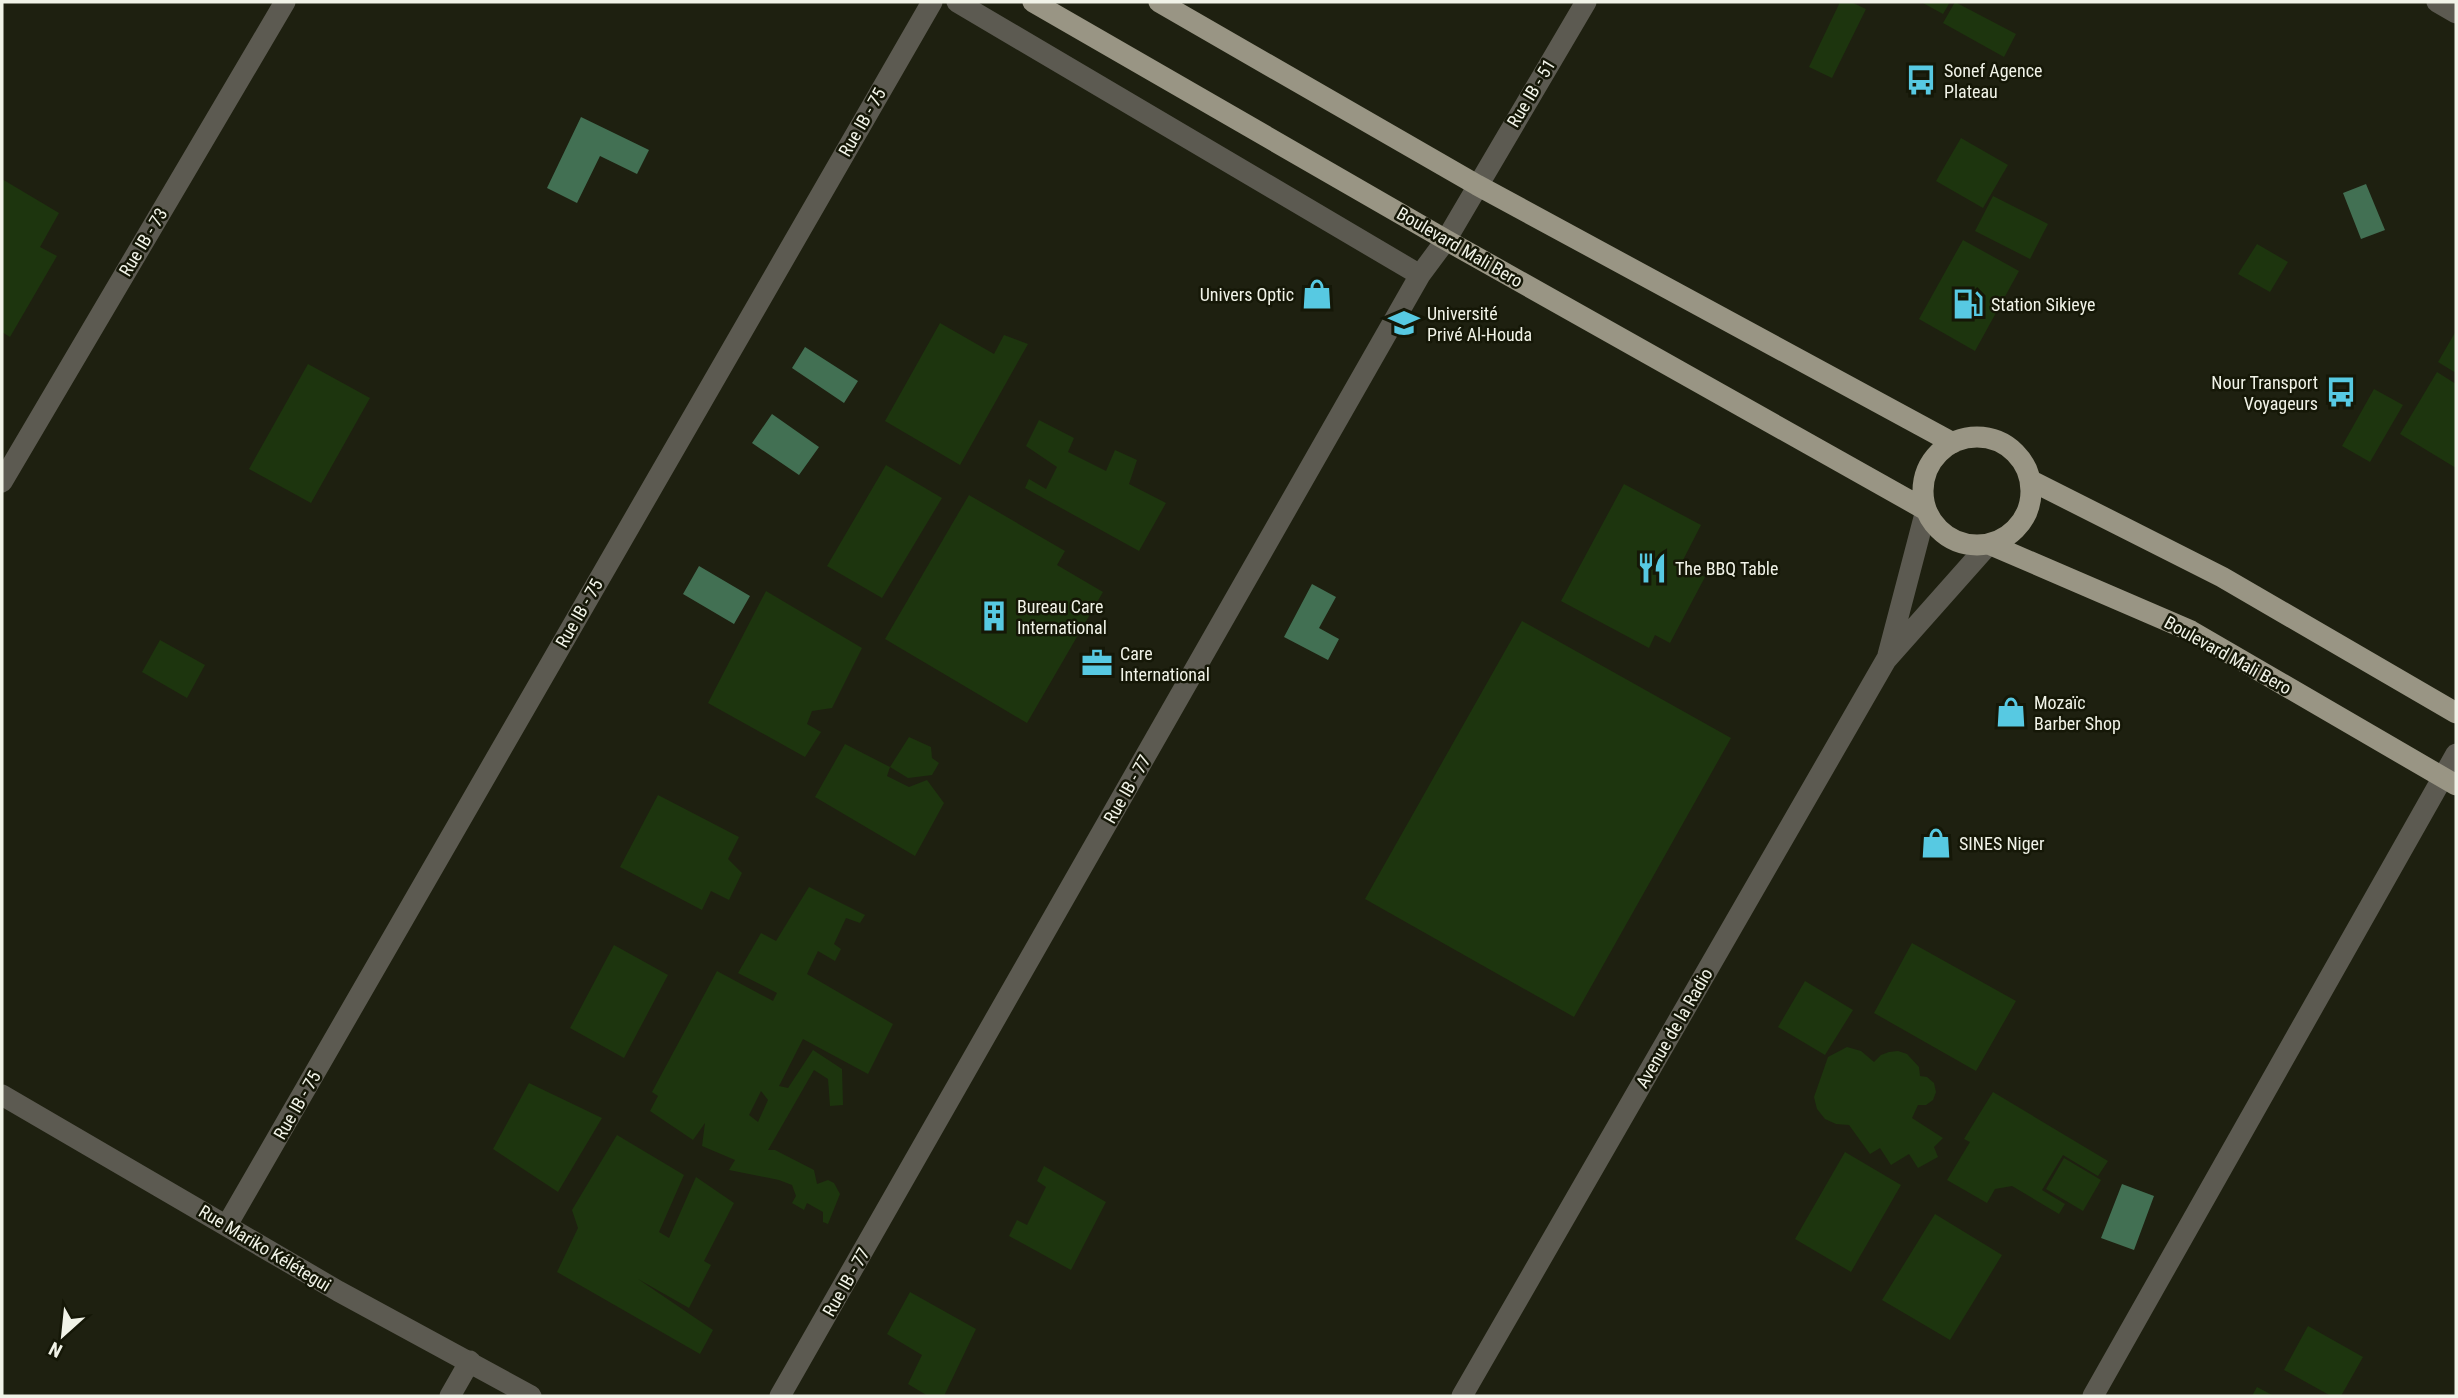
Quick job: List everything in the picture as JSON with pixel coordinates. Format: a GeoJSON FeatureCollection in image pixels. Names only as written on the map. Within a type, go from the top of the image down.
{"type":"FeatureCollection","features":[{"type":"Feature","properties":{"kind":"main road","name":"Boulevard Mali Bero"},"geometry":{"type":"LineString","coordinates":[[1033,2],[1446,240],[1926,510]]}},
{"type":"Feature","properties":{"kind":"main road"},"geometry":{"type":"LineString","coordinates":[[1158,2],[1477,185],[1953,443]]}},
{"type":"Feature","properties":{"kind":"main road"},"geometry":{"type":"LineString","coordinates":[[1972,438],[1991,439],[2009,448],[2022,463],[2030,480],[2026,513],[2005,537],[1989,544],[1970,545],[1951,538],[1936,527],[1926,510],[1922,491],[1926,471],[1937,454],[1953,443],[1972,438]]}},
{"type":"Feature","properties":{"kind":"main road"},"geometry":{"type":"LineString","coordinates":[[2030,480],[2222,577],[2456,713]]}},
{"type":"Feature","properties":{"kind":"main road","name":"Boulevard Mali Bero"},"geometry":{"type":"LineString","coordinates":[[1989,544],[2191,631],[2450,782]]}},
{"type":"Feature","properties":{"kind":"street","name":"Rue IB - 73"},"geometry":{"type":"LineString","coordinates":[[2,482],[285,2]]}},
{"type":"Feature","properties":{"kind":"street","name":"Rue IB - 75"},"geometry":{"type":"LineString","coordinates":[[227,1225],[932,2]]}},
{"type":"Feature","properties":{"kind":"street"},"geometry":{"type":"LineString","coordinates":[[957,2],[1420,275]]}},
{"type":"Feature","properties":{"kind":"street","name":"Rue IB - 51"},"geometry":{"type":"LineString","coordinates":[[1477,185],[1586,2]]}},
{"type":"Feature","properties":{"kind":"street"},"geometry":{"type":"LineString","coordinates":[[2437,2],[2456,13]]}},
{"type":"Feature","properties":{"kind":"street","name":"Rue IB - 77"},"geometry":{"type":"LineString","coordinates":[[780,1396],[1420,275],[1446,240],[1477,185]]}},
{"type":"Feature","properties":{"kind":"street","name":"Avenue de la Radio"},"geometry":{"type":"LineString","coordinates":[[1886,660],[1926,510]]}},
{"type":"Feature","properties":{"kind":"street","name":"Avenue de la Radio"},"geometry":{"type":"LineString","coordinates":[[1462,1396],[1886,660],[1989,544]]}},
{"type":"Feature","properties":{"kind":"street"},"geometry":{"type":"LineString","coordinates":[[2093,1396],[2450,782],[2456,754]]}},
{"type":"Feature","properties":{"kind":"street","name":"Rue Mariko Kélétegui"},"geometry":{"type":"LineString","coordinates":[[2,1095],[338,1291],[531,1396]]}},
{"type":"Feature","properties":{"kind":"street"},"geometry":{"type":"LineString","coordinates":[[450,1396],[470,1362]]}},
{"type":"Feature","properties":{"kind":"shaded area"},"geometry":{"type":"Polygon","coordinates":[[[581,117],[649,150],[637,174],[600,156],[577,203],[547,188],[581,117]]]}},
{"type":"Feature","properties":{"kind":"shaded area"},"geometry":{"type":"Polygon","coordinates":[[[2366,184],[2385,230],[2361,239],[2343,193],[2366,184]]]}},
{"type":"Feature","properties":{"kind":"shaded area"},"geometry":{"type":"Polygon","coordinates":[[[805,347],[858,381],[844,403],[792,368],[805,347]]]}},
{"type":"Feature","properties":{"kind":"shaded area"},"geometry":{"type":"Polygon","coordinates":[[[772,414],[819,447],[799,475],[752,443],[772,414]]]}},
{"type":"Feature","properties":{"kind":"shaded area"},"geometry":{"type":"Polygon","coordinates":[[[699,566],[750,596],[734,624],[683,594],[699,566]]]}},
{"type":"Feature","properties":{"kind":"shaded area"},"geometry":{"type":"Polygon","coordinates":[[[1312,584],[1336,597],[1319,628],[1339,639],[1328,660],[1284,637],[1312,584]]]}},
{"type":"Feature","properties":{"kind":"shaded area"},"geometry":{"type":"Polygon","coordinates":[[[2122,1184],[2154,1196],[2134,1250],[2101,1238],[2122,1184]]]}},
{"type":"Feature","properties":{"kind":"building"},"geometry":{"type":"Polygon","coordinates":[[[1840,2],[1851,2],[1866,9],[1832,78],[1809,67],[1840,2]]]}},
{"type":"Feature","properties":{"kind":"building"},"geometry":{"type":"Polygon","coordinates":[[[1921,2],[1950,2],[1943,14],[1921,2]]]}},
{"type":"Feature","properties":{"kind":"building"},"geometry":{"type":"Polygon","coordinates":[[[1955,2],[2016,34],[2004,57],[1943,23],[1955,2]]]}},
{"type":"Feature","properties":{"kind":"building"},"geometry":{"type":"Polygon","coordinates":[[[1961,138],[2008,165],[1983,208],[1936,181],[1961,138]]]}},
{"type":"Feature","properties":{"kind":"building"},"geometry":{"type":"Polygon","coordinates":[[[2,179],[59,213],[40,247],[57,256],[10,337],[2,332],[2,179]]]}},
{"type":"Feature","properties":{"kind":"building"},"geometry":{"type":"Polygon","coordinates":[[[1993,196],[2048,224],[2030,259],[1975,231],[1993,196]]]}},
{"type":"Feature","properties":{"kind":"building"},"geometry":{"type":"Polygon","coordinates":[[[1963,240],[2019,271],[1975,351],[1919,319],[1963,240]]]}},
{"type":"Feature","properties":{"kind":"building"},"geometry":{"type":"Polygon","coordinates":[[[2257,244],[2288,262],[2270,292],[2238,274],[2257,244]]]}},
{"type":"Feature","properties":{"kind":"building"},"geometry":{"type":"Polygon","coordinates":[[[940,323],[994,354],[1004,335],[1028,344],[960,465],[885,421],[940,323]]]}},
{"type":"Feature","properties":{"kind":"building"},"geometry":{"type":"Polygon","coordinates":[[[2456,331],[2456,373],[2438,362],[2456,331]]]}},
{"type":"Feature","properties":{"kind":"building"},"geometry":{"type":"Polygon","coordinates":[[[308,364],[370,398],[311,503],[249,469],[308,364]]]}},
{"type":"Feature","properties":{"kind":"building"},"geometry":{"type":"Polygon","coordinates":[[[2437,372],[2456,384],[2456,468],[2400,434],[2437,372]]]}},
{"type":"Feature","properties":{"kind":"building"},"geometry":{"type":"Polygon","coordinates":[[[2374,389],[2403,405],[2370,462],[2342,446],[2374,389]]]}},
{"type":"Feature","properties":{"kind":"building"},"geometry":{"type":"Polygon","coordinates":[[[1039,420],[1074,438],[1068,452],[1106,471],[1115,450],[1137,460],[1129,484],[1166,503],[1139,551],[1025,488],[1029,479],[1046,489],[1057,467],[1026,446],[1039,420]]]}},
{"type":"Feature","properties":{"kind":"building"},"geometry":{"type":"Polygon","coordinates":[[[886,465],[942,498],[882,598],[827,566],[886,465]]]}},
{"type":"Feature","properties":{"kind":"building"},"geometry":{"type":"Polygon","coordinates":[[[1624,484],[1701,525],[1681,564],[1705,577],[1670,643],[1655,635],[1649,648],[1561,601],[1624,484]]]}},
{"type":"Feature","properties":{"kind":"building","name":"Bureau Care International"},"geometry":{"type":"Polygon","coordinates":[[[969,495],[1065,551],[1057,565],[1103,592],[1027,723],[885,639],[969,495]]]}},
{"type":"Feature","properties":{"kind":"building"},"geometry":{"type":"Polygon","coordinates":[[[766,591],[862,648],[832,708],[812,711],[807,724],[821,732],[805,757],[708,703],[766,591]]]}},
{"type":"Feature","properties":{"kind":"building"},"geometry":{"type":"Polygon","coordinates":[[[1522,621],[1731,738],[1574,1017],[1365,899],[1522,621]]]}},
{"type":"Feature","properties":{"kind":"building"},"geometry":{"type":"Polygon","coordinates":[[[160,640],[205,665],[187,698],[142,672],[160,640]]]}},
{"type":"Feature","properties":{"kind":"building"},"geometry":{"type":"Polygon","coordinates":[[[909,737],[931,747],[932,758],[939,763],[932,775],[908,778],[890,767],[909,737]]]}},
{"type":"Feature","properties":{"kind":"building"},"geometry":{"type":"Polygon","coordinates":[[[845,744],[890,767],[887,776],[909,787],[927,780],[944,803],[915,856],[815,797],[845,744]]]}},
{"type":"Feature","properties":{"kind":"building"},"geometry":{"type":"Polygon","coordinates":[[[658,795],[739,837],[728,859],[742,873],[729,900],[711,891],[702,910],[620,867],[658,795]]]}},
{"type":"Feature","properties":{"kind":"building"},"geometry":{"type":"Polygon","coordinates":[[[809,887],[865,915],[860,923],[846,918],[834,944],[841,949],[835,961],[818,951],[807,974],[893,1024],[868,1074],[803,1039],[779,1086],[788,1088],[813,1050],[842,1069],[843,1105],[830,1106],[828,1079],[814,1070],[768,1150],[775,1150],[814,1170],[817,1184],[828,1180],[834,1183],[840,1194],[828,1224],[823,1222],[823,1212],[807,1203],[804,1210],[792,1203],[796,1196],[792,1185],[729,1170],[735,1160],[702,1146],[705,1123],[693,1140],[650,1111],[658,1096],[652,1092],[717,971],[773,1001],[777,993],[738,973],[761,933],[776,941],[809,887]],[[761,1091],[749,1115],[758,1122],[768,1100],[761,1091]]]}},
{"type":"Feature","properties":{"kind":"building"},"geometry":{"type":"Polygon","coordinates":[[[1912,943],[2016,1001],[1976,1071],[1874,1013],[1912,943]]]}},
{"type":"Feature","properties":{"kind":"building"},"geometry":{"type":"Polygon","coordinates":[[[614,945],[668,975],[624,1058],[570,1028],[614,945]]]}},
{"type":"Feature","properties":{"kind":"building"},"geometry":{"type":"Polygon","coordinates":[[[1805,981],[1853,1010],[1825,1055],[1778,1027],[1805,981]]]}},
{"type":"Feature","properties":{"kind":"building"},"geometry":{"type":"Polygon","coordinates":[[[1847,1047],[1861,1051],[1874,1062],[1889,1052],[1907,1054],[1919,1067],[1920,1076],[1927,1077],[1934,1083],[1936,1092],[1933,1100],[1926,1105],[1918,1105],[1912,1118],[1943,1138],[1934,1147],[1938,1157],[1918,1168],[1909,1154],[1891,1165],[1880,1148],[1870,1154],[1849,1125],[1836,1124],[1825,1119],[1817,1109],[1814,1097],[1828,1057],[1847,1047]]]}},
{"type":"Feature","properties":{"kind":"building"},"geometry":{"type":"Polygon","coordinates":[[[529,1083],[602,1118],[558,1192],[493,1149],[529,1083]]]}},
{"type":"Feature","properties":{"kind":"building"},"geometry":{"type":"Polygon","coordinates":[[[1993,1092],[2108,1161],[2098,1176],[2063,1155],[2042,1190],[2065,1204],[2059,1214],[2012,1186],[1995,1189],[1987,1203],[1947,1180],[1970,1142],[1964,1139],[1993,1092]]]}},
{"type":"Feature","properties":{"kind":"building"},"geometry":{"type":"Polygon","coordinates":[[[617,1135],[684,1175],[659,1232],[669,1238],[696,1177],[734,1203],[704,1261],[711,1265],[689,1308],[638,1279],[713,1330],[700,1354],[557,1272],[578,1228],[572,1210],[617,1135]]]}},
{"type":"Feature","properties":{"kind":"building"},"geometry":{"type":"Polygon","coordinates":[[[1845,1152],[1901,1185],[1851,1272],[1795,1239],[1845,1152]]]}},
{"type":"Feature","properties":{"kind":"building"},"geometry":{"type":"Polygon","coordinates":[[[2064,1158],[2101,1180],[2083,1211],[2046,1189],[2064,1158]]]}},
{"type":"Feature","properties":{"kind":"building"},"geometry":{"type":"Polygon","coordinates":[[[1044,1166],[1106,1202],[1071,1270],[1009,1236],[1017,1220],[1027,1225],[1046,1187],[1037,1181],[1044,1166]]]}},
{"type":"Feature","properties":{"kind":"building"},"geometry":{"type":"Polygon","coordinates":[[[1935,1214],[2002,1255],[1950,1340],[1882,1300],[1935,1214]]]}},
{"type":"Feature","properties":{"kind":"building"},"geometry":{"type":"Polygon","coordinates":[[[910,1292],[976,1329],[944,1396],[928,1396],[908,1384],[922,1355],[887,1334],[910,1292]]]}},
{"type":"Feature","properties":{"kind":"building"},"geometry":{"type":"Polygon","coordinates":[[[2308,1326],[2363,1357],[2341,1396],[2331,1396],[2284,1370],[2308,1326]]]}},
{"type":"Feature","properties":{"kind":"building"},"geometry":{"type":"Polygon","coordinates":[[[2257,1387],[2274,1396],[2252,1396],[2257,1387]]]}},
{"type":"Feature","properties":{"kind":"place","name":"Sonef Agence Plateau"},"geometry":{"type":"Point","coordinates":[1921,80]}},
{"type":"Feature","properties":{"kind":"place","name":"Univers Optic"},"geometry":{"type":"Point","coordinates":[1317,294]}},
{"type":"Feature","properties":{"kind":"place","name":"Station Sikieye"},"geometry":{"type":"Point","coordinates":[1968,304]}},
{"type":"Feature","properties":{"kind":"place","name":"Université Privé Al-Houda"},"geometry":{"type":"Point","coordinates":[1404,323]}},
{"type":"Feature","properties":{"kind":"place","name":"Nour Transport Voyageurs"},"geometry":{"type":"Point","coordinates":[2341,392]}},
{"type":"Feature","properties":{"kind":"place","name":"The BBQ Table"},"geometry":{"type":"Point","coordinates":[1652,568]}},
{"type":"Feature","properties":{"kind":"place","name":"Bureau Care International"},"geometry":{"type":"Point","coordinates":[994,616]}},
{"type":"Feature","properties":{"kind":"place","name":"Care International"},"geometry":{"type":"Point","coordinates":[1097,663]}},
{"type":"Feature","properties":{"kind":"place","name":"Mozaïc Barber Shop"},"geometry":{"type":"Point","coordinates":[2011,712]}},
{"type":"Feature","properties":{"kind":"place","name":"SINES Niger"},"geometry":{"type":"Point","coordinates":[1936,843]}}]}
